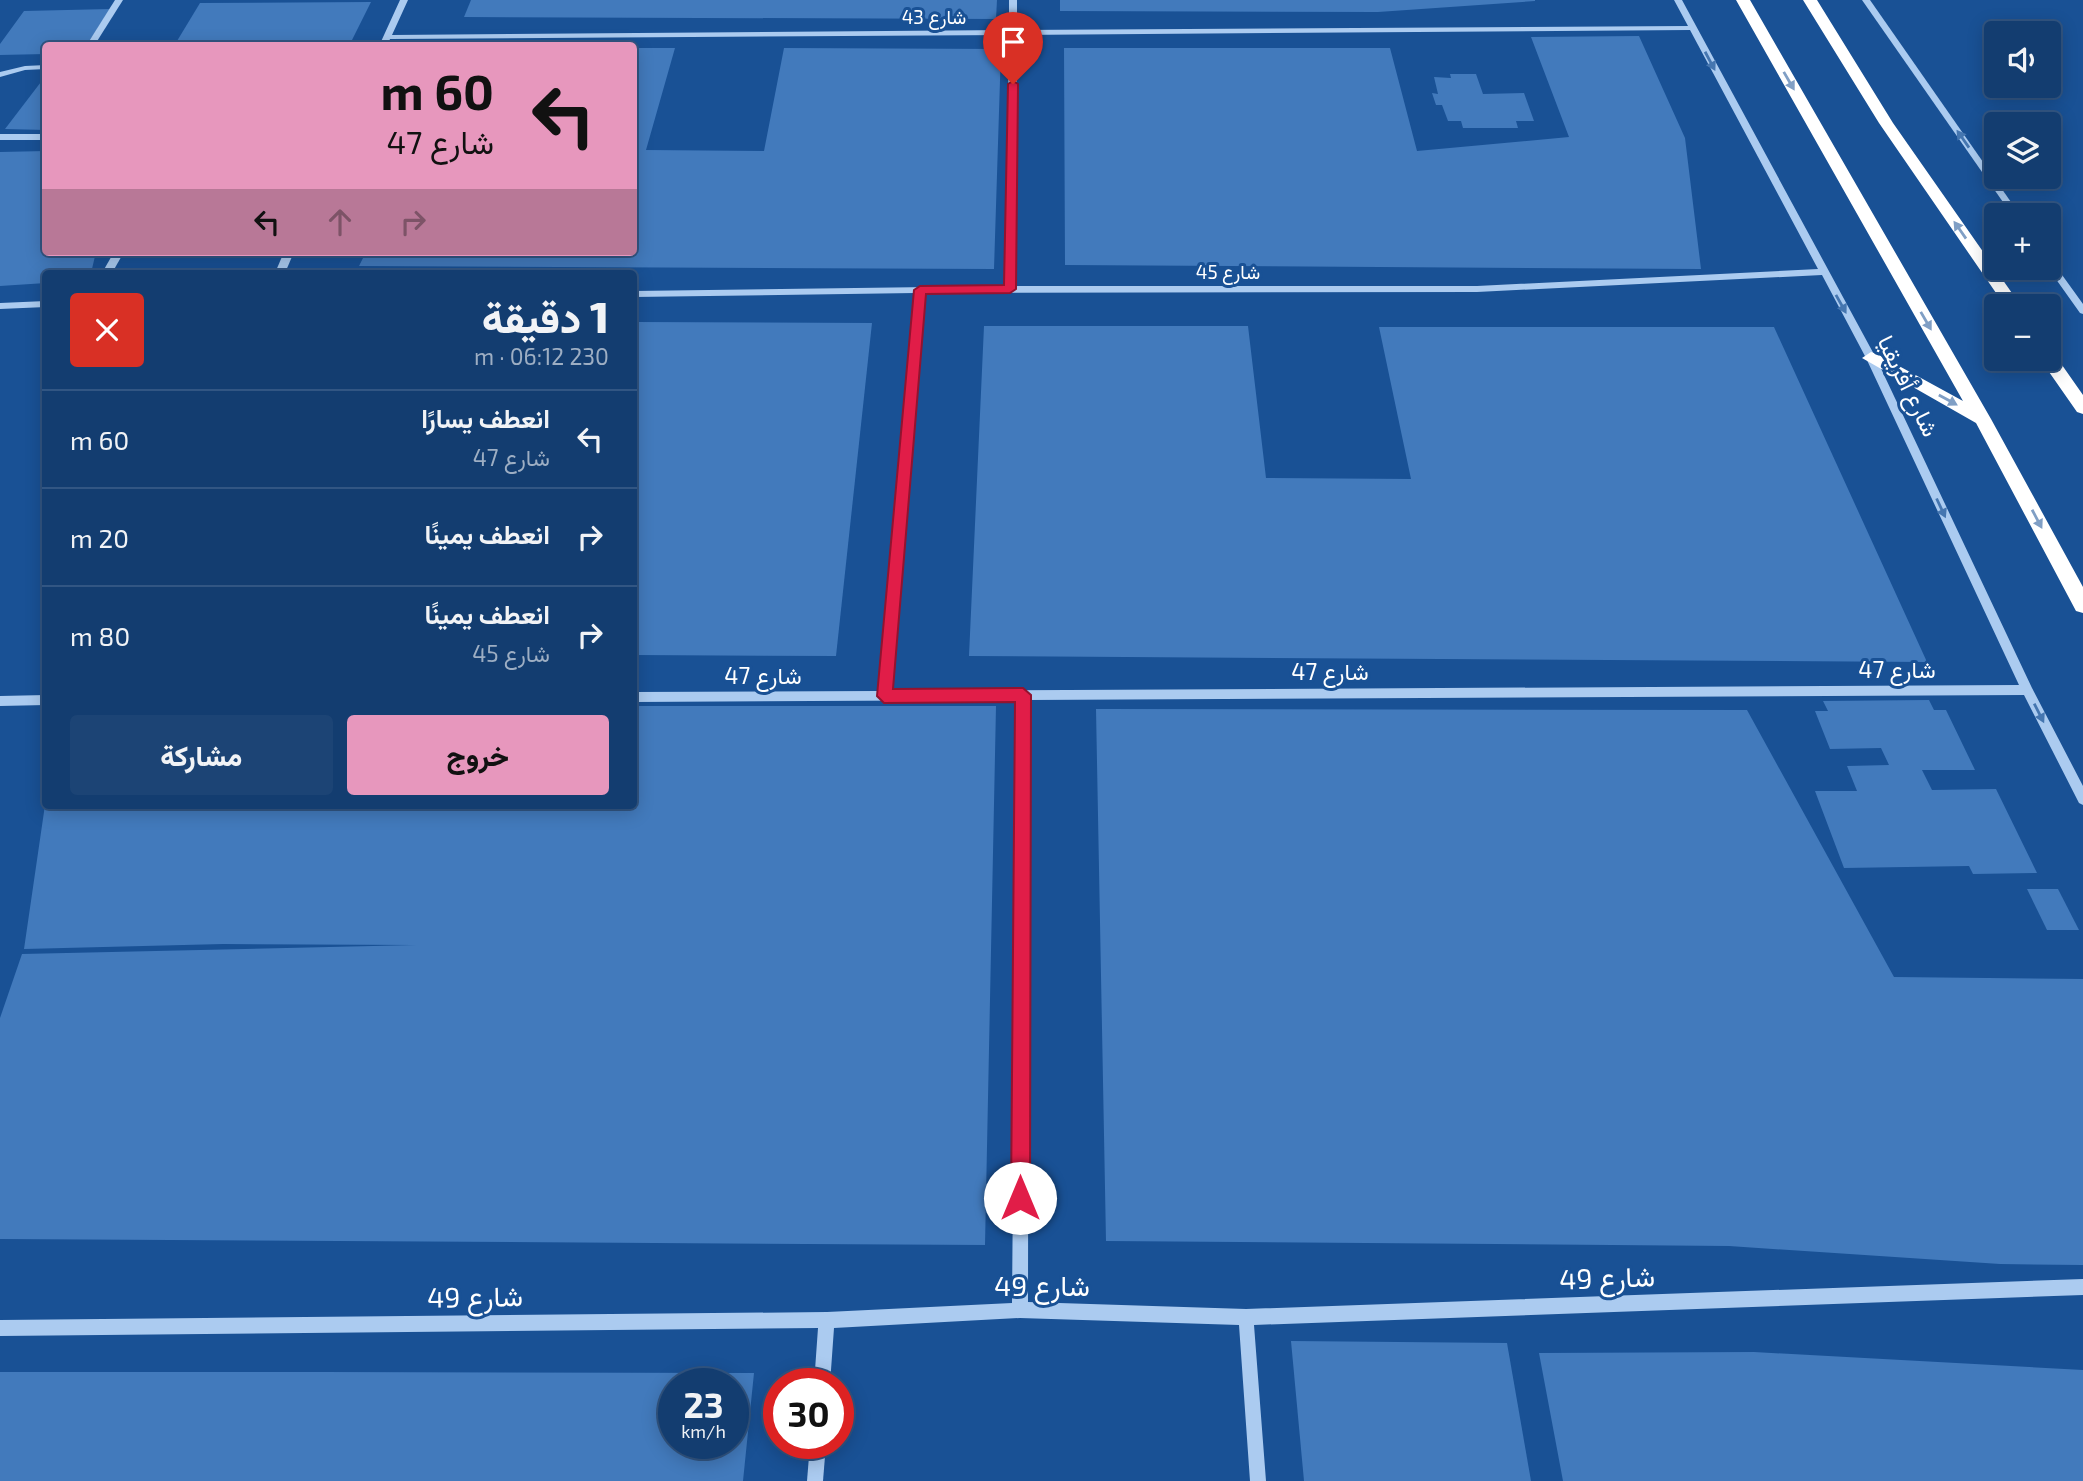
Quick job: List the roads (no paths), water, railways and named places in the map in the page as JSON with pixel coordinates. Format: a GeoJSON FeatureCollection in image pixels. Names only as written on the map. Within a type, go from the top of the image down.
{"type":"FeatureCollection","features":[{"type":"Feature","properties":{"kind":"highway","name":"شارع أفريقيا"},"geometry":{"type":"LineString","coordinates":[[1743,0],[1982,419],[2083,605]]}},
{"type":"Feature","properties":{"kind":"highway"},"geometry":{"type":"LineString","coordinates":[[1810,0],[1886,122],[2005,294]]}},
{"type":"Feature","properties":{"kind":"highway"},"geometry":{"type":"LineString","coordinates":[[1871,358],[1982,419]]}},
{"type":"Feature","properties":{"kind":"highway"},"geometry":{"type":"LineString","coordinates":[[2057,371],[2083,408]]}},
{"type":"Feature","properties":{"kind":"street"},"geometry":{"type":"LineString","coordinates":[[93,42],[119,0]]}},
{"type":"Feature","properties":{"kind":"street"},"geometry":{"type":"LineString","coordinates":[[385,41],[404,0]]}},
{"type":"Feature","properties":{"kind":"street"},"geometry":{"type":"LineString","coordinates":[[1010,289],[1013,0]]}},
{"type":"Feature","properties":{"kind":"street","name":"شارع أفريقيا"},"geometry":{"type":"LineString","coordinates":[[1678,0],[1822,272],[1871,358],[2027,690],[2083,799]]}},
{"type":"Feature","properties":{"kind":"street"},"geometry":{"type":"LineString","coordinates":[[1866,0],[2008,203]]}},
{"type":"Feature","properties":{"kind":"street","name":"شارع 43"},"geometry":{"type":"LineString","coordinates":[[385,41],[1692,28]]}},
{"type":"Feature","properties":{"kind":"street"},"geometry":{"type":"LineString","coordinates":[[0,75],[25,68],[42,67]]}},
{"type":"Feature","properties":{"kind":"street"},"geometry":{"type":"LineString","coordinates":[[0,136],[42,137]]}},
{"type":"Feature","properties":{"kind":"street","name":"شارع 45"},"geometry":{"type":"LineString","coordinates":[[637,294],[1010,289],[1477,289],[1822,272]]}},
{"type":"Feature","properties":{"kind":"street"},"geometry":{"type":"LineString","coordinates":[[2061,280],[2083,311]]}},
{"type":"Feature","properties":{"kind":"street"},"geometry":{"type":"LineString","coordinates":[[884,696],[920,290]]}},
{"type":"Feature","properties":{"kind":"street"},"geometry":{"type":"LineString","coordinates":[[0,306],[42,304]]}},
{"type":"Feature","properties":{"kind":"street","name":"شارع 47"},"geometry":{"type":"LineString","coordinates":[[637,697],[2027,690]]}},
{"type":"Feature","properties":{"kind":"street"},"geometry":{"type":"LineString","coordinates":[[1020,1310],[1023,695]]}},
{"type":"Feature","properties":{"kind":"street"},"geometry":{"type":"LineString","coordinates":[[0,701],[42,700]]}},
{"type":"Feature","properties":{"kind":"street","name":"شارع 49"},"geometry":{"type":"LineString","coordinates":[[0,1328],[827,1320],[1020,1310],[1247,1317],[2083,1287]]}},
{"type":"Feature","properties":{"kind":"street"},"geometry":{"type":"LineString","coordinates":[[1247,1317],[1258,1481]]}},
{"type":"Feature","properties":{"kind":"street"},"geometry":{"type":"LineString","coordinates":[[823,1368],[827,1320]]}},
{"type":"Feature","properties":{"kind":"street"},"geometry":{"type":"LineString","coordinates":[[815,1481],[817,1459]]}}]}
